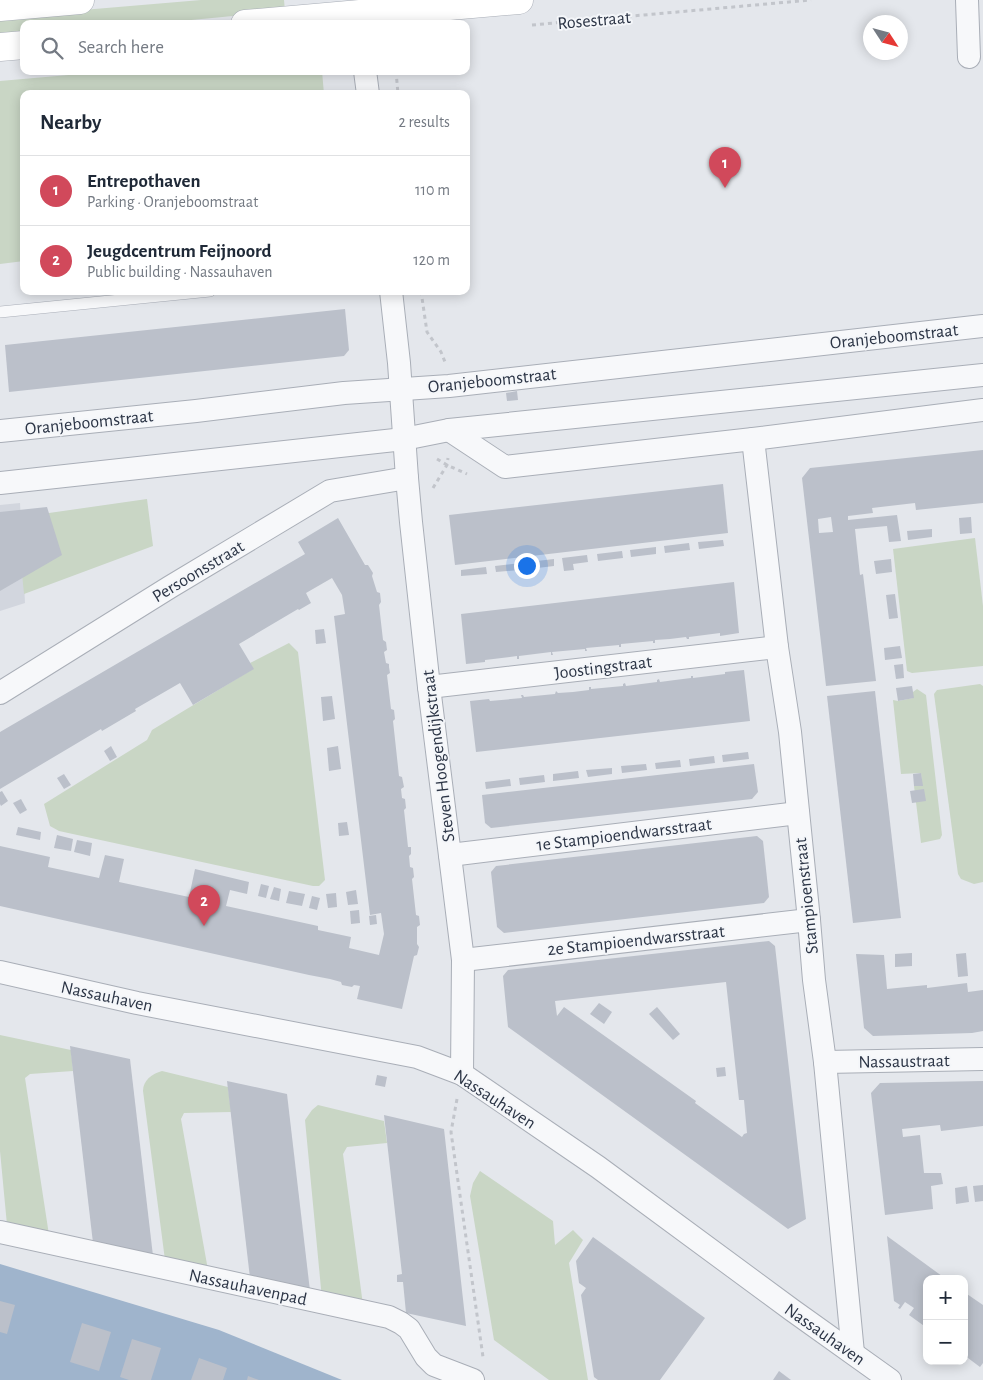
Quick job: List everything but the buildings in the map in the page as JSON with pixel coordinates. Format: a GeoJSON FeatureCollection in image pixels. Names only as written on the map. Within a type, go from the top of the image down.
{"type":"FeatureCollection","features":[{"type":"Feature","properties":{"kind":"main road"},"geometry":{"type":"LineString","coordinates":[[0,7],[80,0]]}},
{"type":"Feature","properties":{"kind":"main road"},"geometry":{"type":"LineString","coordinates":[[286,20],[357,13],[522,13]]}},
{"type":"Feature","properties":{"kind":"main road"},"geometry":{"type":"LineString","coordinates":[[0,47],[20,45]]}},
{"type":"Feature","properties":{"kind":"street"},"geometry":{"type":"LineString","coordinates":[[967,0],[969,57]]}},
{"type":"Feature","properties":{"kind":"street"},"geometry":{"type":"LineString","coordinates":[[366,75],[367,90]]}},
{"type":"Feature","properties":{"kind":"street"},"geometry":{"type":"LineString","coordinates":[[391,295],[401,389]]}},
{"type":"Feature","properties":{"kind":"street","name":"Oranjeboomstraat"},"geometry":{"type":"LineString","coordinates":[[0,431],[196,411],[344,393],[459,385],[983,326]]}},
{"type":"Feature","properties":{"kind":"street"},"geometry":{"type":"LineString","coordinates":[[0,483],[404,439],[449,430],[983,375]]}},
{"type":"Feature","properties":{"kind":"street","name":"Steven Hoogendijkstraat"},"geometry":{"type":"LineString","coordinates":[[401,389],[407,478],[463,960],[462,1074]]}},
{"type":"Feature","properties":{"kind":"street"},"geometry":{"type":"LineString","coordinates":[[449,430],[505,467],[753,439],[983,410]]}},
{"type":"Feature","properties":{"kind":"street","name":"Stampioenstraat"},"geometry":{"type":"LineString","coordinates":[[753,439],[777,647],[790,732],[814,980],[825,1062],[853,1353]]}},
{"type":"Feature","properties":{"kind":"street","name":"Persoonsstraat"},"geometry":{"type":"LineString","coordinates":[[0,693],[170,587],[330,491],[407,478]]}},
{"type":"Feature","properties":{"kind":"street","name":"Joostingstraat"},"geometry":{"type":"LineString","coordinates":[[430,687],[777,647]]}},
{"type":"Feature","properties":{"kind":"street","name":"1e Stampioendwarsstraat"},"geometry":{"type":"LineString","coordinates":[[450,855],[798,813]]}},
{"type":"Feature","properties":{"kind":"street","name":"2e Stampioendwarsstraat"},"geometry":{"type":"LineString","coordinates":[[463,960],[809,920]]}},
{"type":"Feature","properties":{"kind":"street","name":"Nassauhaven"},"geometry":{"type":"LineString","coordinates":[[0,972],[146,1004],[417,1058],[462,1074],[598,1167],[890,1380]]}},
{"type":"Feature","properties":{"kind":"street","name":"Nassaustraat"},"geometry":{"type":"LineString","coordinates":[[825,1062],[983,1060]]}},
{"type":"Feature","properties":{"kind":"street","name":"Nassauhavenpad"},"geometry":{"type":"LineString","coordinates":[[0,1232],[389,1317],[409,1329],[426,1357],[434,1365],[479,1370]]}},
{"type":"Feature","properties":{"kind":"lane"},"geometry":{"type":"LineString","coordinates":[[0,312],[170,295]]}},
{"type":"Feature","properties":{"kind":"lane"},"geometry":{"type":"LineString","coordinates":[[0,425],[0,431]]}},
{"type":"Feature","properties":{"kind":"path","name":"Rosestraat"},"geometry":{"type":"LineString","coordinates":[[522,13],[811,0]]}},
{"type":"Feature","properties":{"kind":"path"},"geometry":{"type":"LineString","coordinates":[[396,75],[398,90]]}},
{"type":"Feature","properties":{"kind":"path"},"geometry":{"type":"LineString","coordinates":[[462,1074],[451,1132],[479,1370]]}},
{"type":"Feature","properties":{"kind":"shaded area"},"geometry":{"type":"Polygon","coordinates":[[[20,503],[25,603],[0,611],[0,505],[20,503]]]}},
{"type":"Feature","properties":{"kind":"green space"},"geometry":{"type":"Polygon","coordinates":[[[201,0],[284,0],[285,11],[192,20],[20,20],[20,35],[0,37],[0,17],[201,0]]]}},
{"type":"Feature","properties":{"kind":"green space"},"geometry":{"type":"Polygon","coordinates":[[[68,75],[322,75],[324,90],[20,90],[20,262],[0,264],[0,81],[68,75]]]}},
{"type":"Feature","properties":{"kind":"green space"},"geometry":{"type":"Polygon","coordinates":[[[147,499],[153,546],[24,594],[20,553],[0,550],[0,520],[147,499]]]}},
{"type":"Feature","properties":{"kind":"green space"},"geometry":{"type":"Polygon","coordinates":[[[975,538],[983,606],[983,666],[912,673],[907,671],[893,549],[975,538]]]}},
{"type":"Feature","properties":{"kind":"green space"},"geometry":{"type":"Polygon","coordinates":[[[289,643],[298,652],[325,880],[319,886],[59,831],[50,826],[44,804],[147,740],[152,730],[253,669],[250,663],[289,643]]]}},
{"type":"Feature","properties":{"kind":"green space"},"geometry":{"type":"Polygon","coordinates":[[[980,684],[983,686],[983,882],[974,884],[961,879],[958,874],[934,694],[937,690],[980,684]]]}},
{"type":"Feature","properties":{"kind":"green space"},"geometry":{"type":"Polygon","coordinates":[[[917,689],[926,695],[942,835],[940,839],[921,843],[914,786],[922,785],[921,773],[901,774],[893,700],[913,698],[913,692],[917,689]]]}},
{"type":"Feature","properties":{"kind":"green space"},"geometry":{"type":"Polygon","coordinates":[[[0,1035],[71,1050],[73,1071],[30,1074],[25,1078],[49,1235],[7,1225],[0,1151],[0,1035]]]}},
{"type":"Feature","properties":{"kind":"green space"},"geometry":{"type":"Polygon","coordinates":[[[162,1071],[228,1087],[231,1112],[184,1113],[181,1119],[208,1270],[165,1260],[143,1091],[143,1087],[149,1078],[162,1071]]]}},
{"type":"Feature","properties":{"kind":"green space"},"geometry":{"type":"Polygon","coordinates":[[[318,1105],[384,1121],[387,1143],[347,1147],[343,1154],[363,1305],[322,1299],[305,1120],[318,1105]]]}},
{"type":"Feature","properties":{"kind":"green space"},"geometry":{"type":"Polygon","coordinates":[[[480,1171],[553,1221],[555,1245],[573,1230],[583,1240],[569,1263],[588,1380],[549,1380],[494,1340],[470,1196],[473,1183],[480,1171]]]}},
{"type":"Feature","properties":{"kind":"water"},"geometry":{"type":"Polygon","coordinates":[[[0,1264],[219,1330],[342,1380],[0,1380],[0,1264]]]}},
{"type":"Feature","properties":{"kind":"place","name":"Entrepothaven"},"geometry":{"type":"Point","coordinates":[725,188]}},
{"type":"Feature","properties":{"kind":"place","name":"Jeugdcentrum Feijnoord"},"geometry":{"type":"Point","coordinates":[204,926]}}]}
